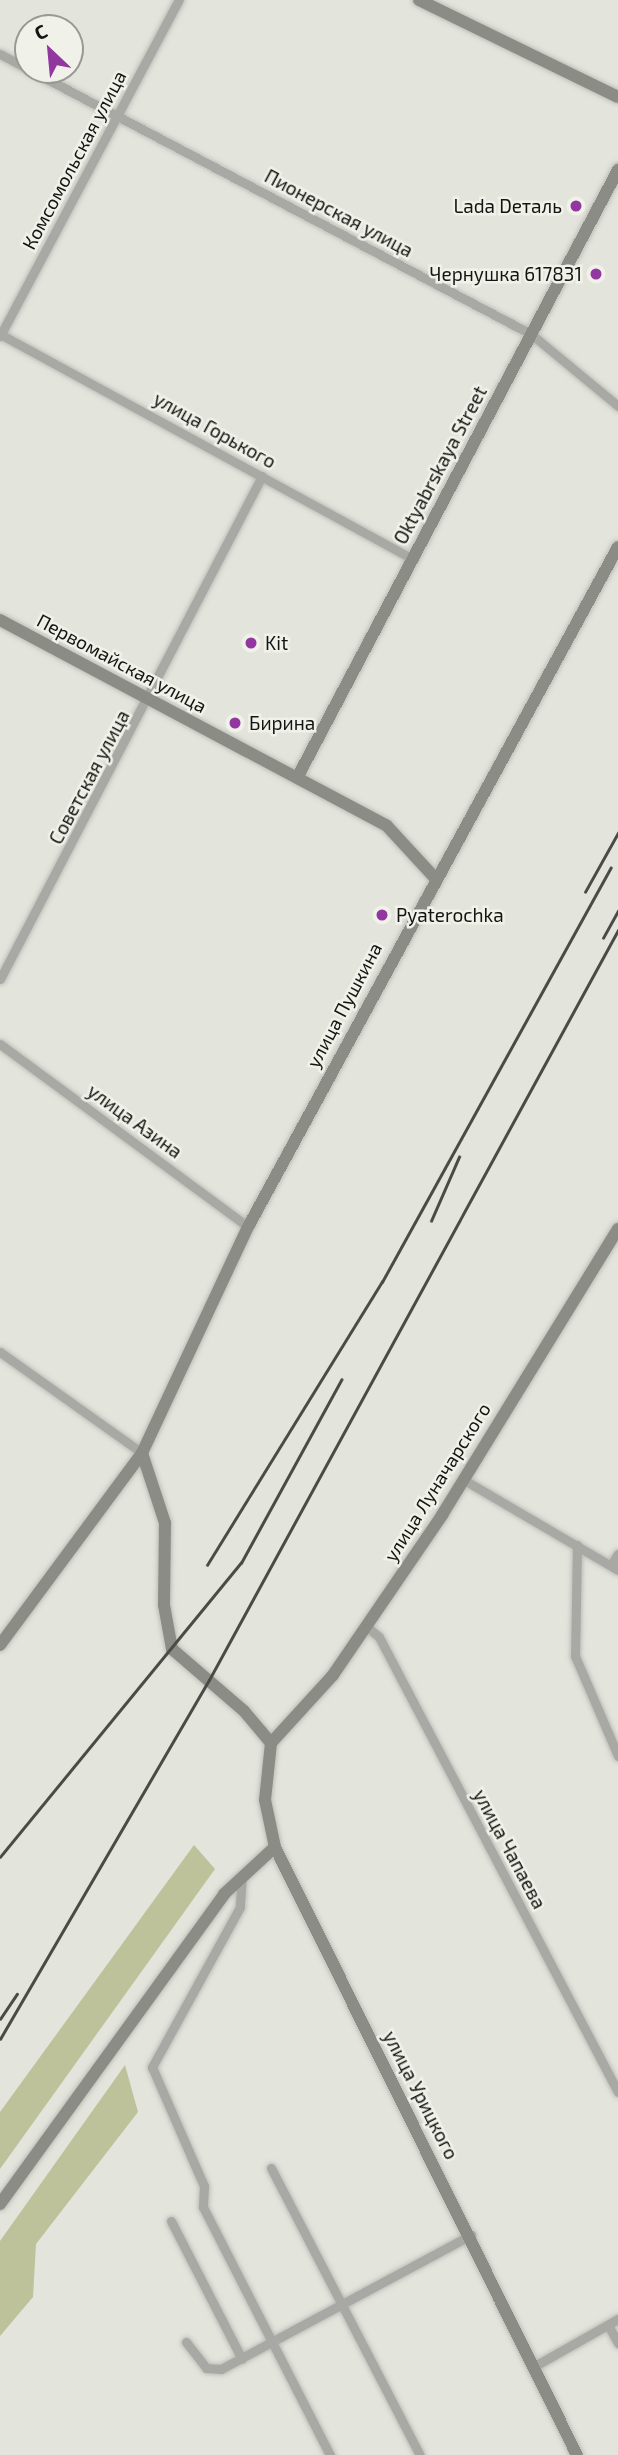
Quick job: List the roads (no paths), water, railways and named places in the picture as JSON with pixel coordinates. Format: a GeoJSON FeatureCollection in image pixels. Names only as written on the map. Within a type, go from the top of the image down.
{"type":"FeatureCollection","features":[{"type":"Feature","properties":{"kind":"street","name":"Комсомольская улица"},"geometry":{"type":"LineString","coordinates":[[0,335],[178,0]]}},
{"type":"Feature","properties":{"kind":"street"},"geometry":{"type":"LineString","coordinates":[[419,0],[618,97]]}},
{"type":"Feature","properties":{"kind":"street","name":"Пионерская улица"},"geometry":{"type":"LineString","coordinates":[[57,84],[531,334],[618,406]]}},
{"type":"Feature","properties":{"kind":"street","name":"Oktyabrskaya Street"},"geometry":{"type":"LineString","coordinates":[[297,778],[618,170]]}},
{"type":"Feature","properties":{"kind":"street","name":"улица Горького"},"geometry":{"type":"LineString","coordinates":[[0,335],[412,559]]}},
{"type":"Feature","properties":{"kind":"street","name":"Советская улица"},"geometry":{"type":"LineString","coordinates":[[0,979],[151,700],[262,476]]}},
{"type":"Feature","properties":{"kind":"street","name":"улица Пушкина"},"geometry":{"type":"LineString","coordinates":[[0,1645],[142,1453],[248,1227],[434,877],[618,547]]}},
{"type":"Feature","properties":{"kind":"street","name":"Первомайская улица"},"geometry":{"type":"LineString","coordinates":[[0,620],[387,826],[434,877]]}},
{"type":"Feature","properties":{"kind":"street","name":"улица Азина"},"geometry":{"type":"LineString","coordinates":[[0,1044],[248,1227]]}},
{"type":"Feature","properties":{"kind":"street","name":"улица Луначарского"},"geometry":{"type":"LineString","coordinates":[[271,1743],[366,1626],[464,1479],[618,1229]]}},
{"type":"Feature","properties":{"kind":"street"},"geometry":{"type":"LineString","coordinates":[[0,1352],[142,1453],[165,1524],[164,1605],[172,1649],[244,1711],[271,1743]]}},
{"type":"Feature","properties":{"kind":"street"},"geometry":{"type":"LineString","coordinates":[[464,1479],[614,1567],[618,1554]]}},
{"type":"Feature","properties":{"kind":"street"},"geometry":{"type":"LineString","coordinates":[[577,1545],[575,1656],[618,1756]]}},
{"type":"Feature","properties":{"kind":"street","name":"улица Чапаева"},"geometry":{"type":"LineString","coordinates":[[366,1626],[379,1637],[618,2092]]}},
{"type":"Feature","properties":{"kind":"street","name":"улица Урицкого"},"geometry":{"type":"LineString","coordinates":[[271,1743],[265,1800],[275,1847],[471,2235],[577,2455]]}},
{"type":"Feature","properties":{"kind":"street"},"geometry":{"type":"LineString","coordinates":[[0,2204],[242,1874],[275,1847]]}},
{"type":"Feature","properties":{"kind":"street"},"geometry":{"type":"LineString","coordinates":[[242,1874],[240,1907],[152,2067],[204,2186],[203,2207],[270,2343],[330,2455]]}},
{"type":"Feature","properties":{"kind":"street"},"geometry":{"type":"LineString","coordinates":[[271,2168],[420,2455]]}},
{"type":"Feature","properties":{"kind":"street"},"geometry":{"type":"LineString","coordinates":[[171,2221],[242,2359]]}},
{"type":"Feature","properties":{"kind":"street"},"geometry":{"type":"LineString","coordinates":[[186,2342],[206,2368],[242,2359],[471,2235]]}},
{"type":"Feature","properties":{"kind":"street"},"geometry":{"type":"LineString","coordinates":[[533,2367],[618,2319]]}},
{"type":"Feature","properties":{"kind":"street"},"geometry":{"type":"LineString","coordinates":[[608,2325],[618,2343]]}},
{"type":"Feature","properties":{"kind":"railway"},"geometry":{"type":"LineString","coordinates":[[585,892],[618,833]]}},
{"type":"Feature","properties":{"kind":"railway"},"geometry":{"type":"LineString","coordinates":[[207,1565],[382,1282],[611,868]]}},
{"type":"Feature","properties":{"kind":"railway"},"geometry":{"type":"LineString","coordinates":[[603,938],[618,911]]}},
{"type":"Feature","properties":{"kind":"railway"},"geometry":{"type":"LineString","coordinates":[[0,2039],[209,1680],[618,930]]}},
{"type":"Feature","properties":{"kind":"railway"},"geometry":{"type":"LineString","coordinates":[[431,1221],[459,1157]]}},
{"type":"Feature","properties":{"kind":"railway"},"geometry":{"type":"LineString","coordinates":[[0,1857],[241,1563],[341,1380]]}},
{"type":"Feature","properties":{"kind":"railway"},"geometry":{"type":"LineString","coordinates":[[0,2019],[17,1994]]}},
{"type":"Feature","properties":{"kind":"place","name":"Lada Dеталь"},"geometry":{"type":"Point","coordinates":[576,206]}},
{"type":"Feature","properties":{"kind":"place","name":"Чернушка 617831"},"geometry":{"type":"Point","coordinates":[596,274]}},
{"type":"Feature","properties":{"kind":"place","name":"Kit"},"geometry":{"type":"Point","coordinates":[251,643]}},
{"type":"Feature","properties":{"kind":"place","name":"Бирина"},"geometry":{"type":"Point","coordinates":[235,723]}},
{"type":"Feature","properties":{"kind":"place","name":"Pyaterochka"},"geometry":{"type":"Point","coordinates":[382,915]}}]}
